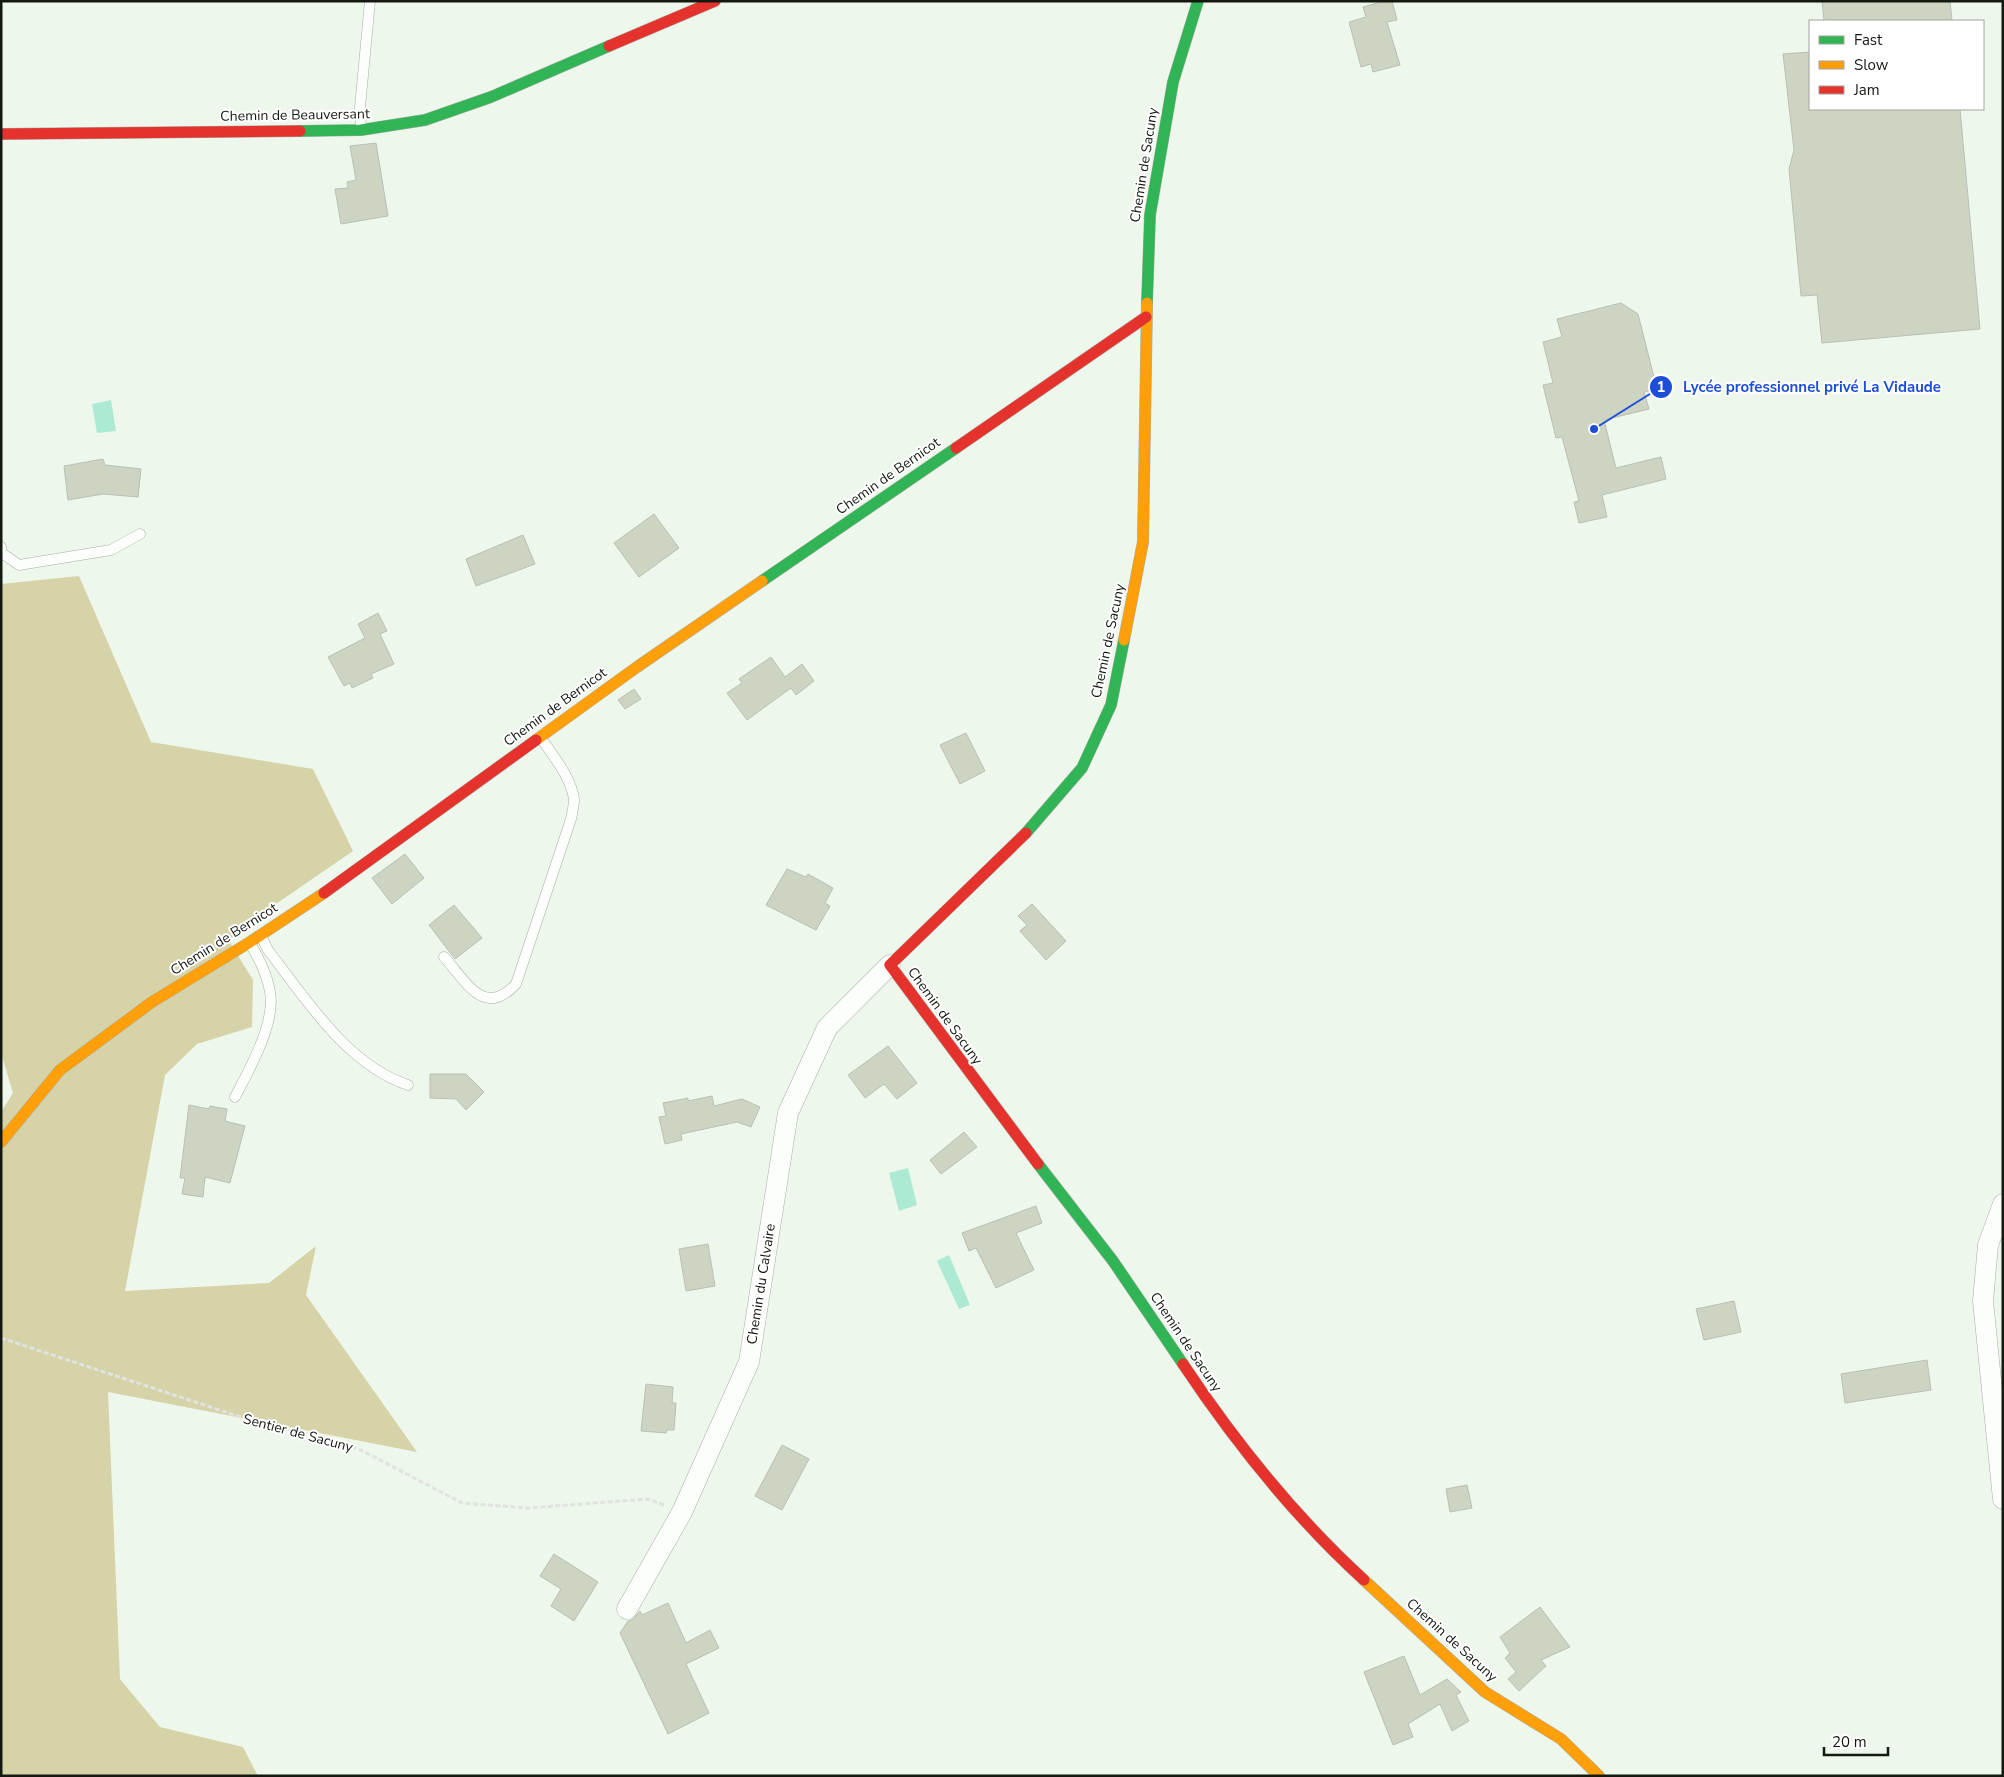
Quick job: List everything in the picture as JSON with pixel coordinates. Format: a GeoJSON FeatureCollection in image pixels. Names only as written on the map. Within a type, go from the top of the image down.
{"type":"FeatureCollection","features":[{"type":"Feature","properties":{"kind":"street","name":"Chemin de Beauversant"},"geometry":{"type":"LineString","coordinates":[[1,134],[360,130],[425,120],[491,97],[715,1]]}},
{"type":"Feature","properties":{"kind":"street","name":"Chemin de Sacuny"},"geometry":{"type":"LineString","coordinates":[[1198,1],[1173,82],[1150,215],[1146,317],[1143,542],[1111,705],[1082,768],[1028,831],[890,965],[999,1114],[1113,1261],[1211,1406],[1280,1493],[1347,1565],[1485,1692],[1561,1740],[1599,1776]]}},
{"type":"Feature","properties":{"kind":"street","name":"Chemin de Bernicot"},"geometry":{"type":"LineString","coordinates":[[1,1142],[60,1070],[152,1002],[250,942],[338,883],[637,667],[1146,317]]}},
{"type":"Feature","properties":{"kind":"street","name":"Chemin du Calvaire"},"geometry":{"type":"LineString","coordinates":[[627,1609],[682,1512],[749,1362],[788,1113],[828,1028],[890,965]]}},
{"type":"Feature","properties":{"kind":"street"},"geometry":{"type":"LineString","coordinates":[[2003,1204],[1988,1245],[1983,1300],[2003,1499]]}},
{"type":"Feature","properties":{"kind":"lane"},"geometry":{"type":"LineString","coordinates":[[360,130],[360,108],[370,1]]}},
{"type":"Feature","properties":{"kind":"lane"},"geometry":{"type":"LineString","coordinates":[[1,547],[2,553],[19,565],[111,550],[140,534]]}},
{"type":"Feature","properties":{"kind":"lane"},"geometry":{"type":"LineString","coordinates":[[444,957],[482,998],[494,999],[507,994],[516,984],[571,819],[574,801],[566,776],[540,737]]}},
{"type":"Feature","properties":{"kind":"lane"},"geometry":{"type":"LineString","coordinates":[[260,935],[268,950],[333,1032],[372,1067],[397,1082],[408,1085]]}},
{"type":"Feature","properties":{"kind":"lane"},"geometry":{"type":"LineString","coordinates":[[235,1097],[263,1041],[271,995],[265,971],[250,942]]}},
{"type":"Feature","properties":{"kind":"path","name":"Sentier de Sacuny"},"geometry":{"type":"LineString","coordinates":[[1,1338],[265,1425],[323,1437],[361,1450],[462,1502],[528,1508],[648,1499],[682,1512]]}},
{"type":"Feature","properties":{"kind":"shaded area"},"geometry":{"type":"Polygon","coordinates":[[[111,400],[116,431],[97,433],[92,404],[111,400]]]}},
{"type":"Feature","properties":{"kind":"shaded area"},"geometry":{"type":"Polygon","coordinates":[[[79,576],[151,742],[313,769],[353,851],[244,926],[229,941],[253,980],[252,1027],[197,1044],[165,1075],[125,1291],[269,1283],[316,1246],[306,1295],[417,1452],[108,1392],[120,1679],[160,1727],[243,1747],[258,1776],[1,1776],[1,1112],[13,1093],[1,1053],[1,584],[79,576]]]}},
{"type":"Feature","properties":{"kind":"shaded area"},"geometry":{"type":"Polygon","coordinates":[[[908,1168],[917,1205],[899,1211],[889,1173],[908,1168]]]}},
{"type":"Feature","properties":{"kind":"shaded area"},"geometry":{"type":"Polygon","coordinates":[[[949,1255],[970,1305],[959,1309],[937,1261],[949,1255]]]}},
{"type":"Feature","properties":{"kind":"building"},"geometry":{"type":"Polygon","coordinates":[[[1384,1],[1392,1],[1397,20],[1387,22],[1400,65],[1373,72],[1371,64],[1361,67],[1349,22],[1366,17],[1363,7],[1384,1]]]}},
{"type":"Feature","properties":{"kind":"building"},"geometry":{"type":"Polygon","coordinates":[[[1822,1],[1950,1],[1952,20],[1824,20],[1822,1]]]}},
{"type":"Feature","properties":{"kind":"building"},"geometry":{"type":"Polygon","coordinates":[[[1809,52],[1809,110],[1960,110],[1980,329],[1822,343],[1817,295],[1801,296],[1789,169],[1794,150],[1783,54],[1809,52]]]}},
{"type":"Feature","properties":{"kind":"building"},"geometry":{"type":"Polygon","coordinates":[[[376,143],[388,216],[341,224],[335,189],[348,188],[347,182],[356,180],[350,146],[376,143]]]}},
{"type":"Feature","properties":{"kind":"building"},"geometry":{"type":"Polygon","coordinates":[[[1621,303],[1638,314],[1657,389],[1644,392],[1649,409],[1604,420],[1616,468],[1661,457],[1666,479],[1602,495],[1607,517],[1579,523],[1574,502],[1579,501],[1562,437],[1556,438],[1543,385],[1553,383],[1543,342],[1562,337],[1557,319],[1621,303]]]}},
{"type":"Feature","properties":{"kind":"building"},"geometry":{"type":"Polygon","coordinates":[[[103,459],[105,465],[141,469],[138,497],[103,494],[68,500],[64,466],[103,459]]]}},
{"type":"Feature","properties":{"kind":"building"},"geometry":{"type":"Polygon","coordinates":[[[654,514],[679,548],[639,577],[614,543],[654,514]]]}},
{"type":"Feature","properties":{"kind":"building"},"geometry":{"type":"Polygon","coordinates":[[[523,535],[535,564],[476,586],[466,559],[523,535]]]}},
{"type":"Feature","properties":{"kind":"building"},"geometry":{"type":"Polygon","coordinates":[[[378,613],[387,631],[380,634],[394,664],[371,674],[373,678],[352,688],[350,683],[344,686],[328,657],[365,638],[358,624],[378,613]]]}},
{"type":"Feature","properties":{"kind":"building"},"geometry":{"type":"Polygon","coordinates":[[[771,657],[785,677],[802,664],[814,681],[796,695],[791,688],[747,720],[727,693],[742,683],[739,679],[771,657]]]}},
{"type":"Feature","properties":{"kind":"building"},"geometry":{"type":"Polygon","coordinates":[[[634,689],[641,699],[625,709],[618,700],[634,689]]]}},
{"type":"Feature","properties":{"kind":"building"},"geometry":{"type":"Polygon","coordinates":[[[966,733],[985,771],[960,784],[940,745],[966,733]]]}},
{"type":"Feature","properties":{"kind":"building"},"geometry":{"type":"Polygon","coordinates":[[[405,854],[424,878],[392,904],[372,878],[405,854]]]}},
{"type":"Feature","properties":{"kind":"building"},"geometry":{"type":"Polygon","coordinates":[[[787,869],[806,877],[808,874],[833,888],[825,903],[830,906],[816,930],[766,905],[787,869]]]}},
{"type":"Feature","properties":{"kind":"building"},"geometry":{"type":"Polygon","coordinates":[[[1032,904],[1066,941],[1046,960],[1020,931],[1027,925],[1018,916],[1032,904]]]}},
{"type":"Feature","properties":{"kind":"building"},"geometry":{"type":"Polygon","coordinates":[[[454,905],[482,938],[455,959],[429,925],[454,905]]]}},
{"type":"Feature","properties":{"kind":"building"},"geometry":{"type":"Polygon","coordinates":[[[888,1046],[917,1083],[897,1099],[884,1084],[865,1098],[848,1075],[888,1046]]]}},
{"type":"Feature","properties":{"kind":"building"},"geometry":{"type":"Polygon","coordinates":[[[430,1074],[466,1074],[484,1092],[466,1110],[456,1099],[430,1098],[430,1074]]]}},
{"type":"Feature","properties":{"kind":"building"},"geometry":{"type":"Polygon","coordinates":[[[712,1096],[714,1106],[742,1099],[760,1107],[751,1127],[737,1122],[681,1134],[682,1140],[665,1144],[659,1117],[666,1116],[663,1103],[688,1098],[688,1101],[712,1096]]]}},
{"type":"Feature","properties":{"kind":"building"},"geometry":{"type":"Polygon","coordinates":[[[189,1105],[209,1109],[210,1106],[227,1109],[225,1121],[245,1126],[230,1183],[205,1177],[203,1197],[182,1194],[185,1178],[180,1178],[189,1105]]]}},
{"type":"Feature","properties":{"kind":"building"},"geometry":{"type":"Polygon","coordinates":[[[964,1132],[977,1147],[941,1174],[930,1160],[964,1132]]]}},
{"type":"Feature","properties":{"kind":"building"},"geometry":{"type":"Polygon","coordinates":[[[1036,1206],[1042,1223],[1016,1233],[1034,1270],[996,1288],[976,1248],[969,1251],[962,1233],[1036,1206]]]}},
{"type":"Feature","properties":{"kind":"building"},"geometry":{"type":"Polygon","coordinates":[[[708,1244],[715,1286],[686,1291],[679,1249],[708,1244]]]}},
{"type":"Feature","properties":{"kind":"building"},"geometry":{"type":"Polygon","coordinates":[[[1734,1301],[1741,1332],[1704,1340],[1696,1309],[1734,1301]]]}},
{"type":"Feature","properties":{"kind":"building"},"geometry":{"type":"Polygon","coordinates":[[[1927,1360],[1931,1390],[1845,1403],[1841,1374],[1927,1360]]]}},
{"type":"Feature","properties":{"kind":"building"},"geometry":{"type":"Polygon","coordinates":[[[646,1384],[673,1387],[672,1403],[676,1403],[674,1430],[667,1430],[666,1433],[641,1431],[646,1384]]]}},
{"type":"Feature","properties":{"kind":"building"},"geometry":{"type":"Polygon","coordinates":[[[782,1445],[809,1459],[782,1510],[755,1496],[782,1445]]]}},
{"type":"Feature","properties":{"kind":"building"},"geometry":{"type":"Polygon","coordinates":[[[1467,1485],[1472,1508],[1450,1512],[1446,1489],[1467,1485]]]}},
{"type":"Feature","properties":{"kind":"building"},"geometry":{"type":"Polygon","coordinates":[[[554,1554],[598,1582],[574,1621],[551,1606],[561,1589],[540,1576],[554,1554]]]}},
{"type":"Feature","properties":{"kind":"building"},"geometry":{"type":"Polygon","coordinates":[[[668,1603],[686,1643],[710,1630],[719,1648],[686,1664],[709,1713],[668,1734],[620,1633],[628,1621],[633,1619],[640,1611],[642,1615],[668,1603]]]}},
{"type":"Feature","properties":{"kind":"building"},"geometry":{"type":"Polygon","coordinates":[[[1540,1607],[1570,1647],[1541,1660],[1546,1666],[1519,1691],[1508,1679],[1516,1672],[1505,1658],[1510,1653],[1500,1637],[1540,1607]]]}},
{"type":"Feature","properties":{"kind":"building"},"geometry":{"type":"Polygon","coordinates":[[[1404,1656],[1420,1695],[1447,1679],[1461,1692],[1456,1695],[1469,1721],[1452,1731],[1440,1704],[1408,1724],[1413,1737],[1393,1745],[1364,1672],[1404,1656]]]}},
{"type":"Feature","properties":{"kind":"traffic: fast"},"geometry":{"type":"LineString","coordinates":[[1147,303],[1150,215],[1173,82],[1198,1]]}},
{"type":"Feature","properties":{"kind":"traffic: fast"},"geometry":{"type":"LineString","coordinates":[[300,131],[361,130],[425,120],[491,97],[609,46]]}},
{"type":"Feature","properties":{"kind":"traffic: fast"},"geometry":{"type":"LineString","coordinates":[[762,581],[956,448]]}},
{"type":"Feature","properties":{"kind":"traffic: fast"},"geometry":{"type":"LineString","coordinates":[[1026,833],[1082,768],[1111,705],[1124,640]]}},
{"type":"Feature","properties":{"kind":"traffic: fast"},"geometry":{"type":"LineString","coordinates":[[1038,1164],[1113,1261],[1183,1364]]}},
{"type":"Feature","properties":{"kind":"traffic: slow"},"geometry":{"type":"LineString","coordinates":[[1124,640],[1143,542],[1147,303]]}},
{"type":"Feature","properties":{"kind":"traffic: slow"},"geometry":{"type":"LineString","coordinates":[[536,740],[637,667],[762,581]]}},
{"type":"Feature","properties":{"kind":"traffic: slow"},"geometry":{"type":"LineString","coordinates":[[1,1142],[60,1070],[152,1002],[250,942],[324,893]]}},
{"type":"Feature","properties":{"kind":"traffic: slow"},"geometry":{"type":"LineString","coordinates":[[1364,1580],[1485,1692],[1561,1739],[1599,1776]]}},
{"type":"Feature","properties":{"kind":"traffic: jam"},"geometry":{"type":"LineString","coordinates":[[609,46],[715,1]]}},
{"type":"Feature","properties":{"kind":"traffic: jam"},"geometry":{"type":"LineString","coordinates":[[1,134],[300,131]]}},
{"type":"Feature","properties":{"kind":"traffic: jam"},"geometry":{"type":"LineString","coordinates":[[956,448],[1146,317]]}},
{"type":"Feature","properties":{"kind":"traffic: jam"},"geometry":{"type":"LineString","coordinates":[[324,893],[536,740]]}},
{"type":"Feature","properties":{"kind":"traffic: jam"},"geometry":{"type":"LineString","coordinates":[[1026,833],[890,965],[1038,1164]]}},
{"type":"Feature","properties":{"kind":"traffic: jam"},"geometry":{"type":"LineString","coordinates":[[1183,1364],[1267,1478],[1314,1531],[1364,1580]]}},
{"type":"Feature","properties":{"kind":"place","name":"Lycée professionnel privé La Vidaude"},"geometry":{"type":"Point","coordinates":[1594,429]}}]}
